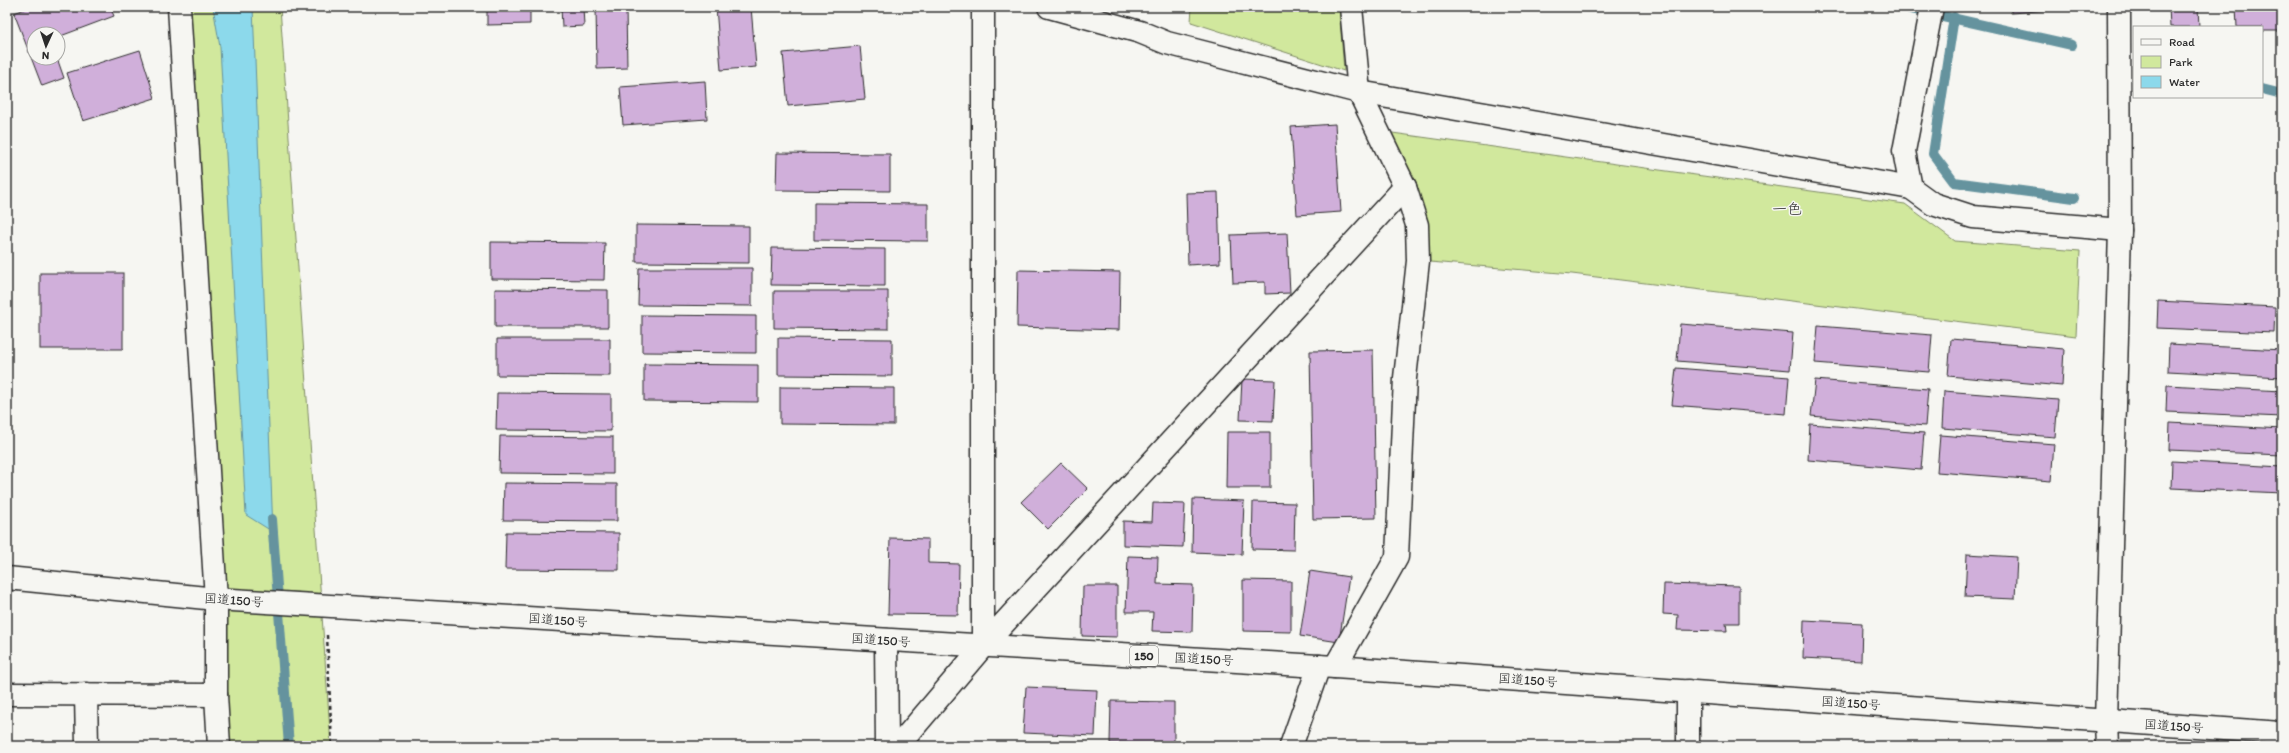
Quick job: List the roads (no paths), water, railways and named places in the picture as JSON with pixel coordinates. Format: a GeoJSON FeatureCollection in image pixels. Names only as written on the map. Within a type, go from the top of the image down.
{"type":"FeatureCollection","features":[{"type":"Feature","properties":{"kind":"main road"},"geometry":{"type":"LineString","coordinates":[[179,7],[216,599],[216,695],[220,746]]}},
{"type":"Feature","properties":{"kind":"main road"},"geometry":{"type":"LineString","coordinates":[[983,7],[983,646]]}},
{"type":"Feature","properties":{"kind":"main road"},"geometry":{"type":"LineString","coordinates":[[1049,7],[1140,32],[1167,43],[1359,92],[1911,188],[1933,204],[1973,217],[2120,230]]}},
{"type":"Feature","properties":{"kind":"main road"},"geometry":{"type":"LineString","coordinates":[[1291,746],[1327,667],[1397,557],[1405,378],[1418,261],[1416,225],[1405,187],[1359,92],[1351,7]]}},
{"type":"Feature","properties":{"kind":"main road"},"geometry":{"type":"LineString","coordinates":[[1911,188],[1904,151],[1932,7]]}},
{"type":"Feature","properties":{"kind":"main road"},"geometry":{"type":"LineString","coordinates":[[2107,746],[2106,722],[2120,230],[2119,7]]}},
{"type":"Feature","properties":{"kind":"main road"},"geometry":{"type":"LineString","coordinates":[[898,746],[983,646],[1405,187]]}},
{"type":"Feature","properties":{"kind":"main road","name":"国道150号"},"geometry":{"type":"LineString","coordinates":[[7,578],[216,599],[1327,667],[2282,733]]}},
{"type":"Feature","properties":{"kind":"main road"},"geometry":{"type":"LineString","coordinates":[[886,640],[887,746]]}},
{"type":"Feature","properties":{"kind":"main road"},"geometry":{"type":"LineString","coordinates":[[1688,691],[1688,746]]}},
{"type":"Feature","properties":{"kind":"main road"},"geometry":{"type":"LineString","coordinates":[[7,694],[216,695]]}},
{"type":"Feature","properties":{"kind":"main road"},"geometry":{"type":"LineString","coordinates":[[86,694],[87,746]]}},
{"type":"Feature","properties":{"kind":"water"},"geometry":{"type":"Polygon","coordinates":[[[213,7],[253,7],[273,532],[246,515],[220,47],[213,7]]]}},
{"type":"Feature","properties":{"kind":"waterway"},"geometry":{"type":"LineString","coordinates":[[1903,7],[2072,45]]}},
{"type":"Feature","properties":{"kind":"waterway"},"geometry":{"type":"LineString","coordinates":[[1954,17],[1933,154],[1954,182],[2074,198]]}},
{"type":"Feature","properties":{"kind":"waterway"},"geometry":{"type":"LineString","coordinates":[[2263,89],[2282,94]]}},
{"type":"Feature","properties":{"kind":"waterway"},"geometry":{"type":"LineString","coordinates":[[272,519],[289,746]]}},
{"type":"Feature","properties":{"kind":"district","name":"一色"},"geometry":{"type":"Point","coordinates":[1787,209]}}]}
